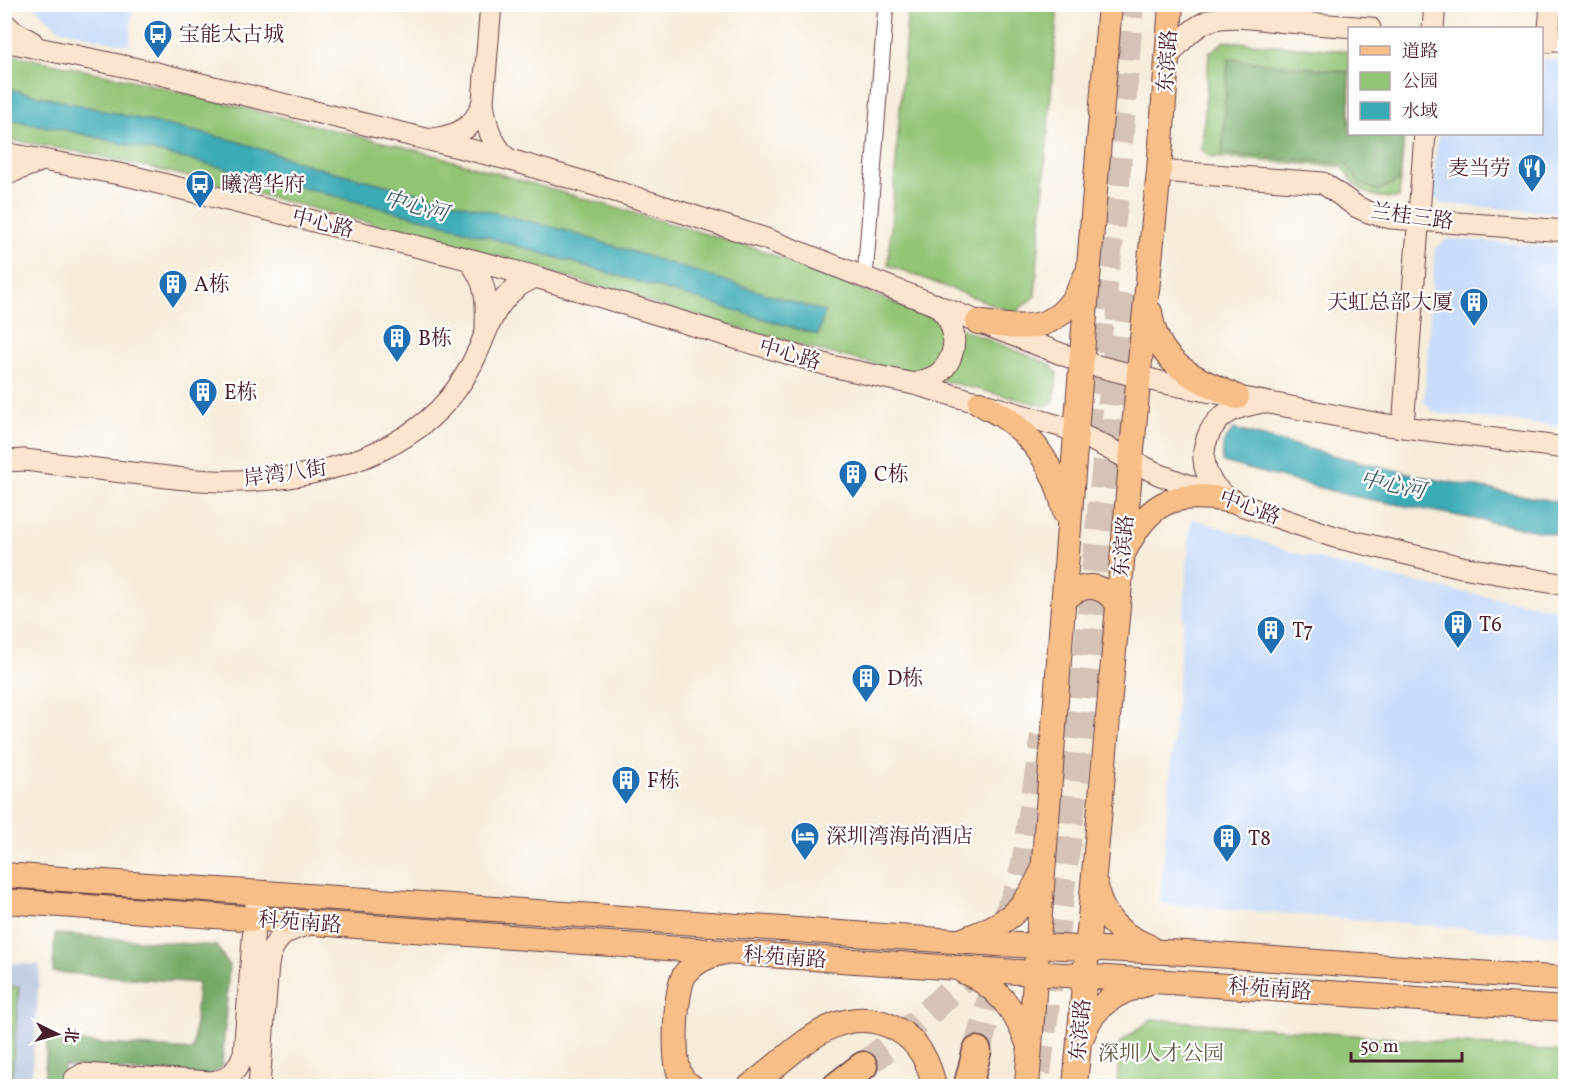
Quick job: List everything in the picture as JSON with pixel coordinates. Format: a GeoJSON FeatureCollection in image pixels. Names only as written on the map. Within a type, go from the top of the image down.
{"type":"FeatureCollection","features":[{"type":"Feature","properties":{"kind":"highway"},"geometry":{"type":"LineString","coordinates":[[968,1086],[977,1051]]}},
{"type":"Feature","properties":{"kind":"highway"},"geometry":{"type":"LineString","coordinates":[[837,1086],[864,1066]]}},
{"type":"Feature","properties":{"kind":"main road"},"geometry":{"type":"LineString","coordinates":[[430,140],[459,133],[470,126],[480,112],[483,101],[491,4]]}},
{"type":"Feature","properties":{"kind":"main road"},"geometry":{"type":"LineString","coordinates":[[1027,1086],[1110,4]]}},
{"type":"Feature","properties":{"kind":"main road","name":"东滨路"},"geometry":{"type":"LineString","coordinates":[[1075,1086],[1138,377],[1159,171],[1171,4]]}},
{"type":"Feature","properties":{"kind":"main road"},"geometry":{"type":"LineString","coordinates":[[1433,27],[1435,4]]}},
{"type":"Feature","properties":{"kind":"main road"},"geometry":{"type":"LineString","coordinates":[[1551,4],[1552,43]]}},
{"type":"Feature","properties":{"kind":"main road"},"geometry":{"type":"LineString","coordinates":[[1167,58],[1184,39],[1206,22],[1239,11],[1362,27]]}},
{"type":"Feature","properties":{"kind":"main road"},"geometry":{"type":"LineString","coordinates":[[4,23],[13,32],[46,49]]}},
{"type":"Feature","properties":{"kind":"main road"},"geometry":{"type":"LineString","coordinates":[[4,41],[152,72],[507,159],[766,238],[1082,362],[1138,377],[1380,424],[1566,448]]}},
{"type":"Feature","properties":{"kind":"main road"},"geometry":{"type":"LineString","coordinates":[[483,101],[488,131],[493,142],[507,159]]}},
{"type":"Feature","properties":{"kind":"main road"},"geometry":{"type":"LineString","coordinates":[[1403,427],[1425,135]]}},
{"type":"Feature","properties":{"kind":"main road","name":"中心路"},"geometry":{"type":"LineString","coordinates":[[4,153],[130,176],[536,277],[767,348],[831,366],[914,384],[1063,427],[1158,474],[1316,531],[1353,542],[1462,567],[1566,585]]}},
{"type":"Feature","properties":{"kind":"main road"},"geometry":{"type":"LineString","coordinates":[[4,176],[43,160]]}},
{"type":"Feature","properties":{"kind":"main road","name":"兰桂三路"},"geometry":{"type":"LineString","coordinates":[[1159,171],[1323,183],[1357,207],[1391,218],[1566,231]]}},
{"type":"Feature","properties":{"kind":"main road"},"geometry":{"type":"LineString","coordinates":[[468,259],[476,268],[485,290],[486,331]]}},
{"type":"Feature","properties":{"kind":"main road"},"geometry":{"type":"LineString","coordinates":[[978,322],[1008,327],[1028,327],[1049,321],[1064,312],[1079,291],[1090,265]]}},
{"type":"Feature","properties":{"kind":"main road","name":"岸湾八街"},"geometry":{"type":"LineString","coordinates":[[11,459],[158,476],[237,481],[315,472],[367,456],[415,430],[449,400],[460,385],[500,305],[516,288],[536,277]]}},
{"type":"Feature","properties":{"kind":"main road"},"geometry":{"type":"LineString","coordinates":[[1147,294],[1155,337],[1171,360],[1194,377],[1237,397]]}},
{"type":"Feature","properties":{"kind":"main road"},"geometry":{"type":"LineString","coordinates":[[914,384],[927,380],[942,370],[954,346],[954,334],[950,322],[935,304]]}},
{"type":"Feature","properties":{"kind":"main road"},"geometry":{"type":"LineString","coordinates":[[1232,501],[1219,492],[1206,472],[1205,445],[1210,432],[1229,412],[1265,402]]}},
{"type":"Feature","properties":{"kind":"main road"},"geometry":{"type":"LineString","coordinates":[[980,403],[1005,418],[1038,450],[1051,470],[1062,498],[1069,531]]}},
{"type":"Feature","properties":{"kind":"main road"},"geometry":{"type":"LineString","coordinates":[[1123,555],[1133,534],[1146,517],[1174,499],[1201,496],[1232,501]]}},
{"type":"Feature","properties":{"kind":"main road"},"geometry":{"type":"LineString","coordinates":[[1064,600],[1071,592],[1091,586],[1103,590],[1118,604]]}},
{"type":"Feature","properties":{"kind":"main road"},"geometry":{"type":"LineString","coordinates":[[958,941],[998,925],[1010,917],[1032,893],[1043,869]]}},
{"type":"Feature","properties":{"kind":"main road"},"geometry":{"type":"LineString","coordinates":[[1094,874],[1097,893],[1103,909],[1113,924],[1127,937],[1162,951]]}},
{"type":"Feature","properties":{"kind":"main road","name":"科苑南路"},"geometry":{"type":"LineString","coordinates":[[4,875],[958,941],[1186,952],[1566,979]]}},
{"type":"Feature","properties":{"kind":"main road"},"geometry":{"type":"LineString","coordinates":[[73,1086],[75,1079],[83,1074],[212,1082],[222,1080],[232,1074],[244,1053],[256,892]]}},
{"type":"Feature","properties":{"kind":"main road","name":"科苑南路"},"geometry":{"type":"LineString","coordinates":[[4,901],[1566,1010]]}},
{"type":"Feature","properties":{"kind":"main road"},"geometry":{"type":"LineString","coordinates":[[259,1086],[270,951],[278,939],[287,932],[316,923]]}},
{"type":"Feature","properties":{"kind":"main road"},"geometry":{"type":"LineString","coordinates":[[872,963],[875,935]]}},
{"type":"Feature","properties":{"kind":"main road"},"geometry":{"type":"LineString","coordinates":[[691,1086],[681,1076],[676,1059],[678,992],[684,976],[694,964],[706,957],[723,952]]}},
{"type":"Feature","properties":{"kind":"main road"},"geometry":{"type":"LineString","coordinates":[[1184,984],[1186,952]]}},
{"type":"Feature","properties":{"kind":"main road"},"geometry":{"type":"LineString","coordinates":[[955,968],[987,984],[1000,995],[1011,1008],[1030,1049]]}},
{"type":"Feature","properties":{"kind":"main road"},"geometry":{"type":"LineString","coordinates":[[1079,1048],[1085,1029],[1094,1014],[1106,1002],[1138,986],[1158,982]]}},
{"type":"Feature","properties":{"kind":"main road"},"geometry":{"type":"LineString","coordinates":[[750,1086],[817,1034],[844,1022],[865,1021],[892,1027],[915,1043],[928,1065],[934,1086]]}},
{"type":"Feature","properties":{"kind":"street"},"geometry":{"type":"LineString","coordinates":[[865,277],[886,4]]}},
{"type":"Feature","properties":{"kind":"shaded area"},"geometry":{"type":"Polygon","coordinates":[[[32,5],[133,5],[130,46],[60,29],[32,5]]]}},
{"type":"Feature","properties":{"kind":"shaded area"},"geometry":{"type":"Polygon","coordinates":[[[1543,59],[1565,61],[1565,213],[1442,204],[1433,196],[1438,135],[1543,135],[1543,59]]]}},
{"type":"Feature","properties":{"kind":"shaded area"},"geometry":{"type":"Polygon","coordinates":[[[1448,239],[1565,247],[1565,427],[1435,413],[1424,402],[1435,248],[1448,239]]]}},
{"type":"Feature","properties":{"kind":"shaded area"},"geometry":{"type":"Polygon","coordinates":[[[1191,518],[1302,555],[1372,573],[1451,590],[1565,610],[1565,936],[1160,904],[1191,518]]]}},
{"type":"Feature","properties":{"kind":"shaded area"},"geometry":{"type":"Polygon","coordinates":[[[4,963],[40,965],[31,1086],[5,1086],[4,963]]]}},
{"type":"Feature","properties":{"kind":"green space"},"geometry":{"type":"Polygon","coordinates":[[[908,5],[1058,5],[1035,296],[1015,313],[888,265],[908,5]]]}},
{"type":"Feature","properties":{"kind":"green space"},"geometry":{"type":"Polygon","coordinates":[[[1225,41],[1348,51],[1348,135],[1404,135],[1399,198],[1380,197],[1365,192],[1354,183],[1343,167],[1211,157],[1202,150],[1209,53],[1225,41]]]}},
{"type":"Feature","properties":{"kind":"green space"},"geometry":{"type":"Polygon","coordinates":[[[4,53],[140,82],[423,152],[758,249],[1050,364],[1057,374],[1054,401],[1046,406],[821,351],[681,312],[512,260],[211,182],[91,154],[5,139],[4,53]]]}},
{"type":"Feature","properties":{"kind":"green space"},"geometry":{"type":"Polygon","coordinates":[[[1228,59],[1348,72],[1348,135],[1404,135],[1400,180],[1378,191],[1360,184],[1346,164],[1222,154],[1228,59]]]}},
{"type":"Feature","properties":{"kind":"green space"},"geometry":{"type":"Polygon","coordinates":[[[55,934],[217,946],[229,966],[222,1067],[207,1077],[64,1066],[62,1086],[44,1086],[47,1040],[193,1050],[198,983],[53,972],[55,934]]]}},
{"type":"Feature","properties":{"kind":"green space"},"geometry":{"type":"Polygon","coordinates":[[[4,986],[19,987],[11,1086],[5,1086],[4,986]]]}},
{"type":"Feature","properties":{"kind":"green space","name":"深圳人才公园"},"geometry":{"type":"Polygon","coordinates":[[[1152,1019],[1565,1052],[1565,1086],[1117,1086],[1120,1043],[1152,1019]]]}},
{"type":"Feature","properties":{"kind":"water","name":"中心河"},"geometry":{"type":"Polygon","coordinates":[[[5,88],[236,141],[315,167],[560,229],[825,312],[818,335],[440,223],[65,130],[5,119],[5,88]]]}},
{"type":"Feature","properties":{"kind":"water","name":"中心河"},"geometry":{"type":"Polygon","coordinates":[[[1233,429],[1438,480],[1565,503],[1565,536],[1347,495],[1222,462],[1223,444],[1233,429]]]}},
{"type":"Feature","properties":{"kind":"tunnel"},"geometry":{"type":"LineString","coordinates":[[1086,435],[1115,195],[1130,4]]}},
{"type":"Feature","properties":{"kind":"tunnel"},"geometry":{"type":"LineString","coordinates":[[1037,1073],[1073,796],[1123,290]]}},
{"type":"Feature","properties":{"kind":"tunnel"},"geometry":{"type":"LineString","coordinates":[[863,1066],[937,1005],[981,957],[998,930],[1013,902],[1024,866],[1044,736]]}},
{"type":"Feature","properties":{"kind":"tunnel"},"geometry":{"type":"LineString","coordinates":[[977,1051],[1000,966]]}},
{"type":"Feature","properties":{"kind":"place","name":"宝能太古城"},"geometry":{"type":"Point","coordinates":[158,60]}},
{"type":"Feature","properties":{"kind":"place","name":"麦当劳"},"geometry":{"type":"Point","coordinates":[1532,194]}},
{"type":"Feature","properties":{"kind":"place","name":"曦湾华府"},"geometry":{"type":"Point","coordinates":[200,210]}},
{"type":"Feature","properties":{"kind":"place","name":"A栋"},"geometry":{"type":"Point","coordinates":[173,310]}},
{"type":"Feature","properties":{"kind":"place","name":"天虹总部大厦"},"geometry":{"type":"Point","coordinates":[1474,328]}},
{"type":"Feature","properties":{"kind":"place","name":"B栋"},"geometry":{"type":"Point","coordinates":[397,364]}},
{"type":"Feature","properties":{"kind":"place","name":"E栋"},"geometry":{"type":"Point","coordinates":[203,418]}},
{"type":"Feature","properties":{"kind":"place","name":"C栋"},"geometry":{"type":"Point","coordinates":[853,500]}},
{"type":"Feature","properties":{"kind":"place","name":"T6"},"geometry":{"type":"Point","coordinates":[1458,650]}},
{"type":"Feature","properties":{"kind":"place","name":"T7"},"geometry":{"type":"Point","coordinates":[1271,656]}},
{"type":"Feature","properties":{"kind":"place","name":"D栋"},"geometry":{"type":"Point","coordinates":[866,704]}},
{"type":"Feature","properties":{"kind":"place","name":"F栋"},"geometry":{"type":"Point","coordinates":[626,806]}},
{"type":"Feature","properties":{"kind":"place","name":"深圳湾海尚酒店"},"geometry":{"type":"Point","coordinates":[805,862]}},
{"type":"Feature","properties":{"kind":"place","name":"T8"},"geometry":{"type":"Point","coordinates":[1227,864]}}]}
